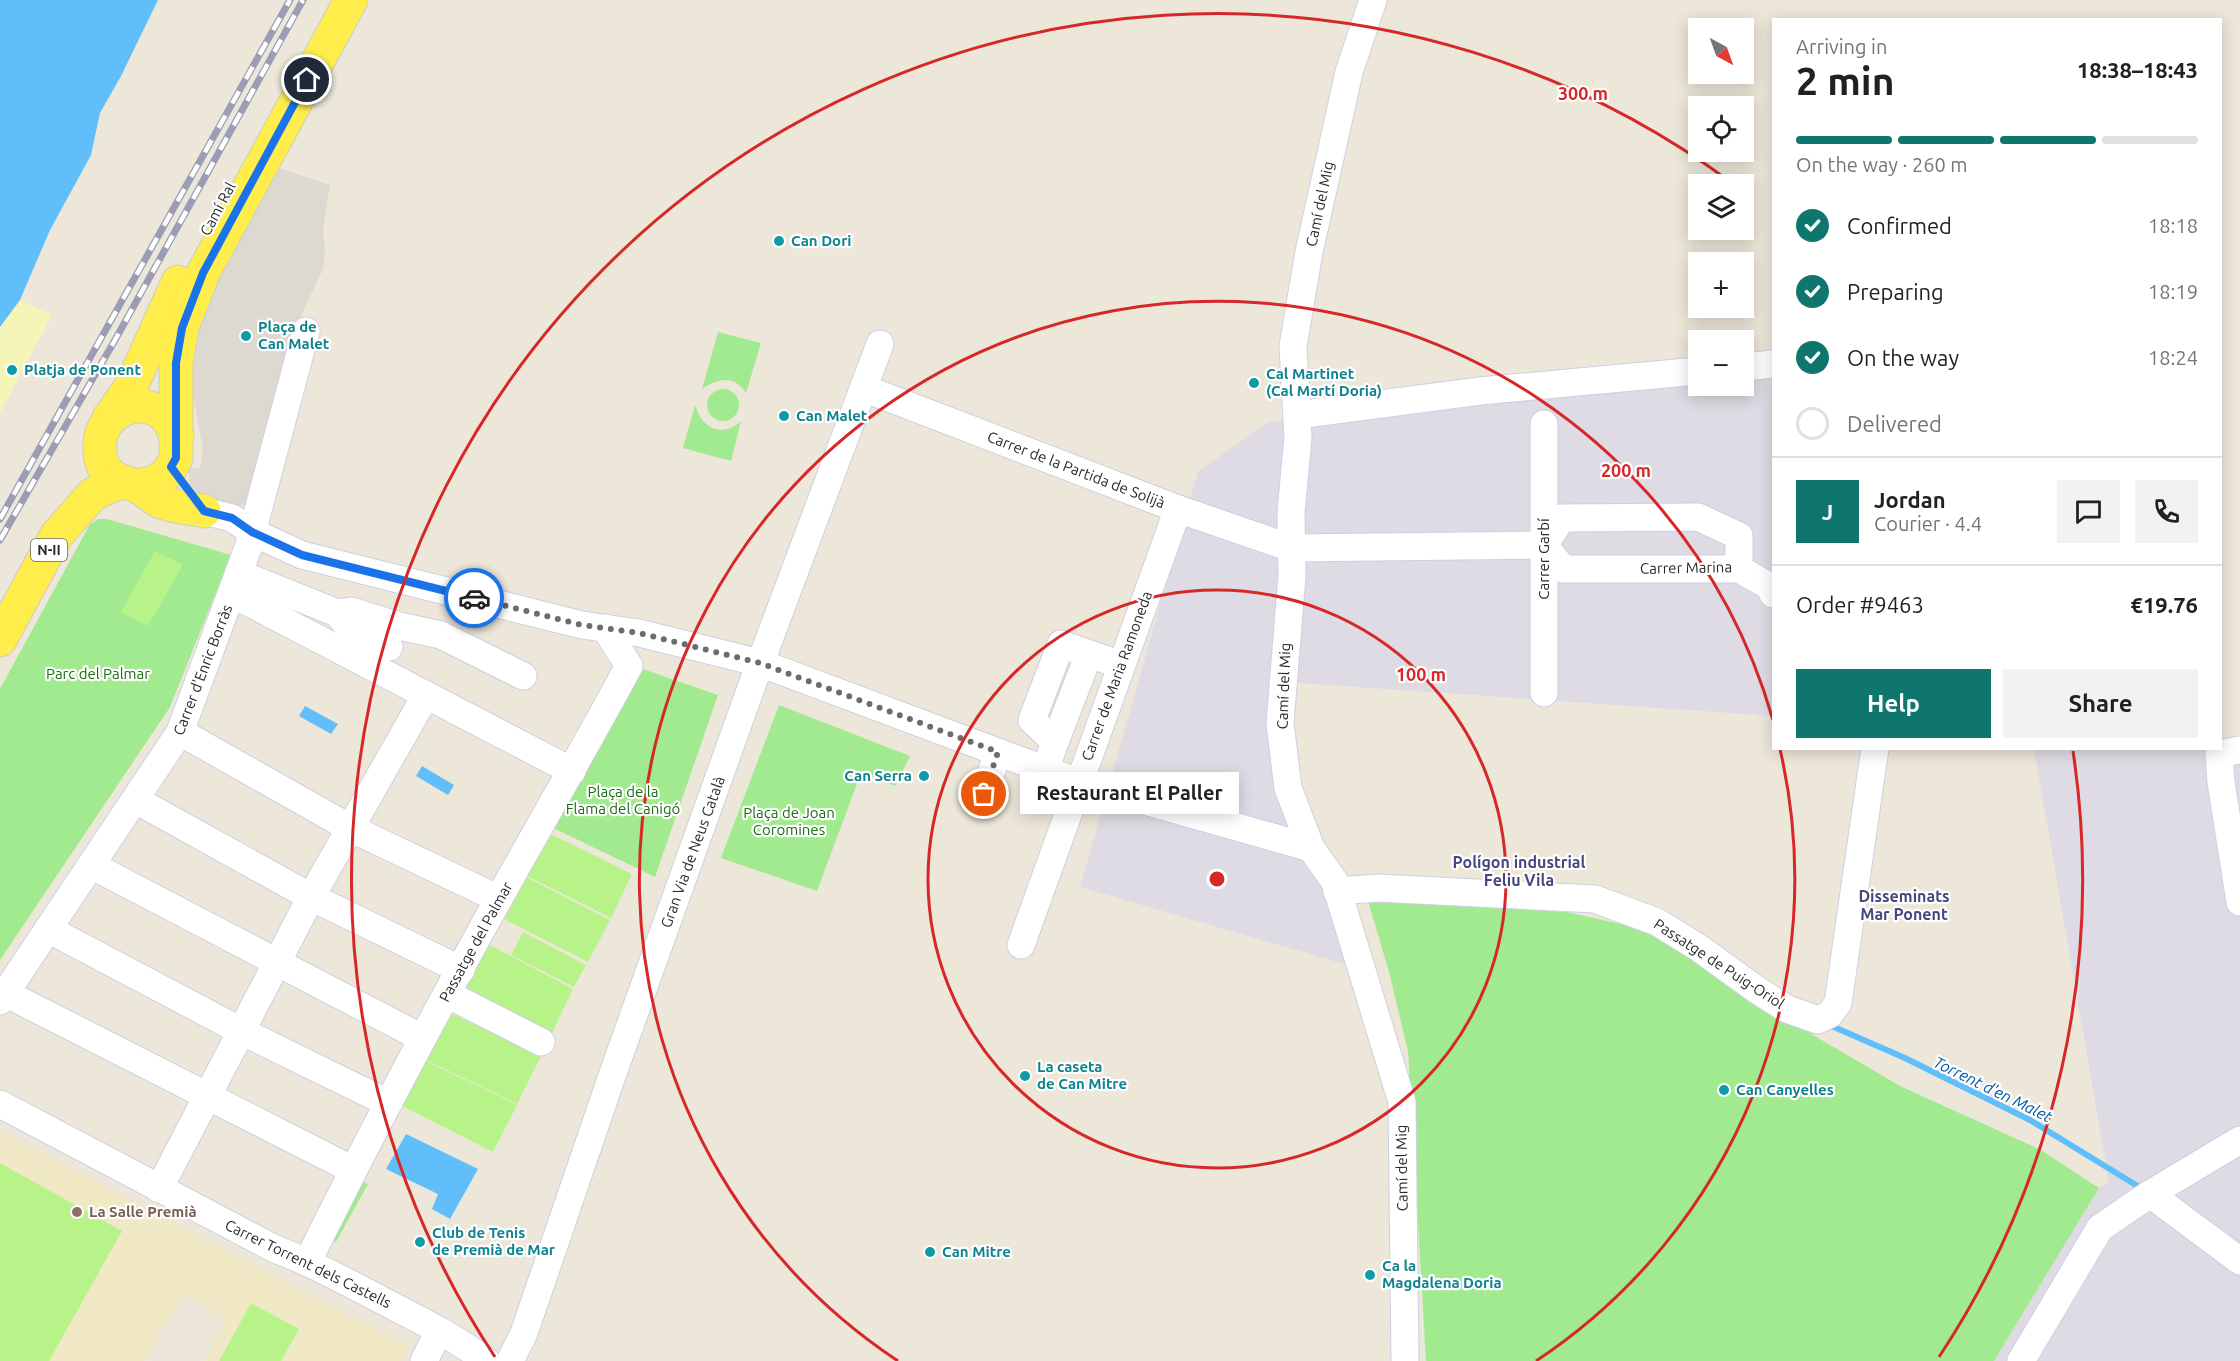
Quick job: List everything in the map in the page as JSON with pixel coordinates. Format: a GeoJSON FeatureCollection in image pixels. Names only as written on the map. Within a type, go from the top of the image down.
{"type":"FeatureCollection","features":[{"type":"Feature","properties":{"kind":"main road","name":"Camí Ral"},"geometry":{"type":"LineString","coordinates":[[0,604],[34,542],[73,485],[104,429],[127,394],[170,298],[329,0]]}},
{"type":"Feature","properties":{"kind":"main road","name":"Camí Ral"},"geometry":{"type":"LineString","coordinates":[[174,452],[176,363],[182,328],[203,273],[351,0]]}},
{"type":"Feature","properties":{"kind":"main road"},"geometry":{"type":"LineString","coordinates":[[145,407],[158,411],[168,419],[174,452],[204,511],[160,502],[108,473],[100,460],[104,429],[127,408],[145,407]]}},
{"type":"Feature","properties":{"kind":"main road","name":"N-II"},"geometry":{"type":"LineString","coordinates":[[0,640],[56,536],[93,494],[128,484],[153,483],[168,473],[174,452]]}},
{"type":"Feature","properties":{"kind":"street","name":"Camí del Mig"},"geometry":{"type":"LineString","coordinates":[[1373,0],[1349,72],[1310,252],[1293,346],[1298,437],[1291,512],[1292,576],[1280,723],[1288,788],[1311,848],[1335,882],[1402,1102],[1405,1361]]}},
{"type":"Feature","properties":{"kind":"street","name":"Carrer d'Enric Borràs"},"geometry":{"type":"LineString","coordinates":[[3,997],[180,732],[236,583],[306,332]]}},
{"type":"Feature","properties":{"kind":"street","name":"Gran Via de Neus Català"},"geometry":{"type":"LineString","coordinates":[[510,1361],[524,1333],[613,1073],[760,663],[880,344]]}},
{"type":"Feature","properties":{"kind":"street"},"geometry":{"type":"LineString","coordinates":[[1754,366],[1772,364]]}},
{"type":"Feature","properties":{"kind":"street"},"geometry":{"type":"LineString","coordinates":[[1297,415],[1480,391],[1688,372]]}},
{"type":"Feature","properties":{"kind":"street","name":"Carrer de la Partida de Solijà"},"geometry":{"type":"LineString","coordinates":[[863,388],[1178,509],[1291,548]]}},
{"type":"Feature","properties":{"kind":"street","name":"Carrer Garbí"},"geometry":{"type":"LineString","coordinates":[[1544,693],[1545,424]]}},
{"type":"Feature","properties":{"kind":"street","name":"Carrer de Maria Ramoneda"},"geometry":{"type":"LineString","coordinates":[[1021,945],[1178,509]]}},
{"type":"Feature","properties":{"kind":"street"},"geometry":{"type":"LineString","coordinates":[[204,511],[232,518],[252,532],[302,555],[582,625],[639,633],[760,663],[1078,782],[1311,848]]}},
{"type":"Feature","properties":{"kind":"street","name":"Carrer Marina"},"geometry":{"type":"LineString","coordinates":[[1562,518],[1698,518],[1739,536],[1739,569],[1563,568],[1544,545],[1562,518]]}},
{"type":"Feature","properties":{"kind":"street"},"geometry":{"type":"LineString","coordinates":[[1291,548],[1544,545]]}},
{"type":"Feature","properties":{"kind":"street"},"geometry":{"type":"LineString","coordinates":[[1739,569],[1769,586],[1772,592]]}},
{"type":"Feature","properties":{"kind":"street"},"geometry":{"type":"LineString","coordinates":[[236,583],[337,613],[351,611],[399,626],[441,635],[523,676]]}},
{"type":"Feature","properties":{"kind":"street"},"geometry":{"type":"LineString","coordinates":[[236,583],[242,599],[572,771]]}},
{"type":"Feature","properties":{"kind":"street"},"geometry":{"type":"LineString","coordinates":[[337,613],[348,626],[389,647]]}},
{"type":"Feature","properties":{"kind":"street","name":"Passatge del Palmar"},"geometry":{"type":"LineString","coordinates":[[308,1261],[352,1170],[422,1038],[629,666],[606,628]]}},
{"type":"Feature","properties":{"kind":"street"},"geometry":{"type":"LineString","coordinates":[[1045,770],[1077,685],[1061,644],[1032,720],[1055,742]]}},
{"type":"Feature","properties":{"kind":"street"},"geometry":{"type":"LineString","coordinates":[[1046,683],[1077,685],[1121,665]]}},
{"type":"Feature","properties":{"kind":"street"},"geometry":{"type":"LineString","coordinates":[[159,1189],[311,897],[426,695]]}},
{"type":"Feature","properties":{"kind":"street"},"geometry":{"type":"LineString","coordinates":[[180,732],[350,828],[499,899]]}},
{"type":"Feature","properties":{"kind":"street","name":"Passatge de Puig-Oriol"},"geometry":{"type":"LineString","coordinates":[[1337,891],[1378,888],[1595,899],[1657,922],[1787,1009],[1818,1020],[1830,1014],[1838,1003],[1875,750]]}},
{"type":"Feature","properties":{"kind":"street"},"geometry":{"type":"LineString","coordinates":[[984,794],[998,752]]}},
{"type":"Feature","properties":{"kind":"street"},"geometry":{"type":"LineString","coordinates":[[2229,752],[2221,782],[2240,902]]}},
{"type":"Feature","properties":{"kind":"street"},"geometry":{"type":"LineString","coordinates":[[136,800],[311,897],[461,970]]}},
{"type":"Feature","properties":{"kind":"street"},"geometry":{"type":"LineString","coordinates":[[91,865],[422,1038]]}},
{"type":"Feature","properties":{"kind":"street"},"geometry":{"type":"LineString","coordinates":[[48,929],[241,1031],[388,1103]]}},
{"type":"Feature","properties":{"kind":"street"},"geometry":{"type":"LineString","coordinates":[[447,994],[541,1042]]}},
{"type":"Feature","properties":{"kind":"street"},"geometry":{"type":"LineString","coordinates":[[3,997],[208,1096],[352,1170]]}},
{"type":"Feature","properties":{"kind":"street","name":"Carrer Torrent dels Castells"},"geometry":{"type":"LineString","coordinates":[[0,1104],[275,1249],[308,1261],[463,1343],[482,1358]]}},
{"type":"Feature","properties":{"kind":"street"},"geometry":{"type":"LineString","coordinates":[[2021,1361],[2100,1228],[2150,1194],[2240,1140]]}},
{"type":"Feature","properties":{"kind":"street"},"geometry":{"type":"LineString","coordinates":[[2150,1194],[2240,1261]]}},
{"type":"Feature","properties":{"kind":"street"},"geometry":{"type":"LineString","coordinates":[[424,1361],[439,1331]]}},
{"type":"Feature","properties":{"kind":"shaded area","name":"Plaça de Can Malet"},"geometry":{"type":"Polygon","coordinates":[[[270,165],[330,185],[323,229],[325,251],[323,269],[303,311],[252,493],[246,504],[236,508],[196,496],[189,481],[189,467],[200,469],[203,449],[192,390],[191,365],[202,310],[270,165]]]}},
{"type":"Feature","properties":{"kind":"shaded area"},"geometry":{"type":"Polygon","coordinates":[[[1772,355],[1772,716],[1269,681],[1351,966],[1080,887],[1198,471],[1269,422],[1688,366],[1688,396],[1754,396],[1754,358],[1772,355]]]}},
{"type":"Feature","properties":{"kind":"shaded area"},"geometry":{"type":"Polygon","coordinates":[[[2240,737],[2240,1361],[1994,1361],[2099,1188],[2109,1182],[2034,750],[2222,750],[2222,740],[2240,737]]]}},
{"type":"Feature","properties":{"kind":"shaded area","name":"La Salle Premià"},"geometry":{"type":"Polygon","coordinates":[[[0,1131],[409,1348],[402,1361],[204,1361],[227,1319],[183,1294],[144,1361],[0,1361],[0,1131]]]}},
{"type":"Feature","properties":{"kind":"green space"},"geometry":{"type":"Polygon","coordinates":[[[718,332],[761,343],[746,393],[736,383],[725,380],[702,389],[718,332]]]}},
{"type":"Feature","properties":{"kind":"green space"},"geometry":{"type":"Polygon","coordinates":[[[723,389],[734,394],[739,405],[734,416],[723,421],[712,416],[707,405],[712,394],[723,389]]]}},
{"type":"Feature","properties":{"kind":"green space"},"geometry":{"type":"Polygon","coordinates":[[[695,405],[702,420],[714,428],[727,429],[741,421],[731,461],[683,448],[695,405]]]}},
{"type":"Feature","properties":{"kind":"green space","name":"Parc del Palmar"},"geometry":{"type":"Polygon","coordinates":[[[99,519],[107,519],[231,555],[170,707],[0,960],[0,689],[90,524],[99,519]]]}},
{"type":"Feature","properties":{"kind":"green space"},"geometry":{"type":"Polygon","coordinates":[[[155,551],[183,565],[148,626],[121,612],[155,551]]]}},
{"type":"Feature","properties":{"kind":"green space","name":"Plaça de la Flama del Canigó"},"geometry":{"type":"Polygon","coordinates":[[[634,666],[718,695],[655,877],[547,825],[634,666]]]}},
{"type":"Feature","properties":{"kind":"green space","name":"Plaça de Joan Coromines"},"geometry":{"type":"Polygon","coordinates":[[[779,705],[910,756],[895,786],[861,773],[817,891],[721,858],[779,705]]]}},
{"type":"Feature","properties":{"kind":"green space"},"geometry":{"type":"Polygon","coordinates":[[[551,834],[632,874],[611,918],[527,876],[551,834]]]}},
{"type":"Feature","properties":{"kind":"green space"},"geometry":{"type":"Polygon","coordinates":[[[526,877],[610,920],[588,962],[504,919],[526,877]]]}},
{"type":"Feature","properties":{"kind":"green space"},"geometry":{"type":"Polygon","coordinates":[[[1368,901],[1567,912],[1656,932],[1791,1022],[1900,1086],[2041,1150],[2099,1188],[1994,1361],[1426,1361],[1408,1051],[1389,972],[1368,901]]]}},
{"type":"Feature","properties":{"kind":"green space"},"geometry":{"type":"Polygon","coordinates":[[[523,932],[586,965],[574,987],[511,955],[523,932]]]}},
{"type":"Feature","properties":{"kind":"green space"},"geometry":{"type":"Polygon","coordinates":[[[488,944],[573,989],[552,1033],[462,990],[488,944]]]}},
{"type":"Feature","properties":{"kind":"green space"},"geometry":{"type":"Polygon","coordinates":[[[446,1011],[541,1056],[517,1104],[420,1057],[446,1011]]]}},
{"type":"Feature","properties":{"kind":"green space"},"geometry":{"type":"Polygon","coordinates":[[[420,1058],[517,1105],[493,1152],[396,1103],[420,1058]]]}},
{"type":"Feature","properties":{"kind":"green space"},"geometry":{"type":"Polygon","coordinates":[[[0,1163],[122,1231],[49,1361],[0,1361],[0,1163]]]}},
{"type":"Feature","properties":{"kind":"green space"},"geometry":{"type":"Polygon","coordinates":[[[352,1176],[368,1184],[336,1242],[319,1234],[352,1176]]]}},
{"type":"Feature","properties":{"kind":"green space"},"geometry":{"type":"Polygon","coordinates":[[[251,1303],[299,1329],[281,1361],[219,1361],[251,1303]]]}},
{"type":"Feature","properties":{"kind":"sand","name":"Platja de Ponent"},"geometry":{"type":"Polygon","coordinates":[[[20,300],[52,315],[0,413],[0,327],[20,300]]]}},
{"type":"Feature","properties":{"kind":"water"},"geometry":{"type":"Polygon","coordinates":[[[0,0],[158,0],[100,113],[91,155],[50,230],[20,300],[0,327],[0,0]]]}},
{"type":"Feature","properties":{"kind":"water"},"geometry":{"type":"Polygon","coordinates":[[[305,706],[338,724],[331,734],[299,716],[305,706]]]}},
{"type":"Feature","properties":{"kind":"water"},"geometry":{"type":"Polygon","coordinates":[[[422,766],[454,785],[448,795],[416,776],[422,766]]]}},
{"type":"Feature","properties":{"kind":"water"},"geometry":{"type":"Polygon","coordinates":[[[406,1134],[478,1169],[450,1219],[432,1209],[438,1194],[386,1169],[406,1134]]]}},
{"type":"Feature","properties":{"kind":"waterway","name":"Torrent d'en Malet"},"geometry":{"type":"LineString","coordinates":[[1827,1024],[1905,1058],[2030,1120],[2144,1190]]}},
{"type":"Feature","properties":{"kind":"railway"},"geometry":{"type":"LineString","coordinates":[[0,519],[290,0]]}},
{"type":"Feature","properties":{"kind":"railway"},"geometry":{"type":"LineString","coordinates":[[0,540],[115,340],[303,0]]}},
{"type":"Feature","properties":{"kind":"way so far"},"geometry":{"type":"LineString","coordinates":[[474,598],[582,625],[639,633],[760,663],[998,752],[984,794]]}},
{"type":"Feature","properties":{"kind":"place","name":"Can Dori"},"geometry":{"type":"Point","coordinates":[779,241]}},
{"type":"Feature","properties":{"kind":"place","name":"Plaça de Can Malet"},"geometry":{"type":"Point","coordinates":[246,336]}},
{"type":"Feature","properties":{"kind":"place","name":"Platja de Ponent"},"geometry":{"type":"Point","coordinates":[12,370]}},
{"type":"Feature","properties":{"kind":"place","name":"Cal Martinet (Cal Martí Doria)"},"geometry":{"type":"Point","coordinates":[1254,383]}},
{"type":"Feature","properties":{"kind":"place","name":"Can Malet"},"geometry":{"type":"Point","coordinates":[784,416]}},
{"type":"Feature","properties":{"kind":"place","name":"Can Serra"},"geometry":{"type":"Point","coordinates":[924,776]}},
{"type":"Feature","properties":{"kind":"place","name":"Restaurant El Paller"},"geometry":{"type":"Point","coordinates":[984,794]}},
{"type":"Feature","properties":{"kind":"place","name":"La caseta de Can Mitre"},"geometry":{"type":"Point","coordinates":[1025,1076]}},
{"type":"Feature","properties":{"kind":"place","name":"Can Canyelles"},"geometry":{"type":"Point","coordinates":[1724,1090]}},
{"type":"Feature","properties":{"kind":"place","name":"La Salle Premià"},"geometry":{"type":"Point","coordinates":[77,1212]}},
{"type":"Feature","properties":{"kind":"place","name":"Club de Tenis de Premià de Mar"},"geometry":{"type":"Point","coordinates":[420,1242]}},
{"type":"Feature","properties":{"kind":"place","name":"Can Mitre"},"geometry":{"type":"Point","coordinates":[930,1252]}},
{"type":"Feature","properties":{"kind":"place","name":"Ca la Magdalena Doria"},"geometry":{"type":"Point","coordinates":[1370,1275]}},
{"type":"Feature","properties":{"kind":"district","name":"Polígon industrial Feliu Vila"},"geometry":{"type":"Point","coordinates":[1519,871]}},
{"type":"Feature","properties":{"kind":"district","name":"Disseminats Mar Ponent"},"geometry":{"type":"Point","coordinates":[1904,905]}},
{"type":"Feature","properties":{"kind":"route"},"geometry":{"type":"LineString","coordinates":[[307,80],[203,273],[182,328],[176,363],[174,401],[176,458],[171,467],[204,511],[232,518],[252,532],[302,555],[474,598]]}}]}
